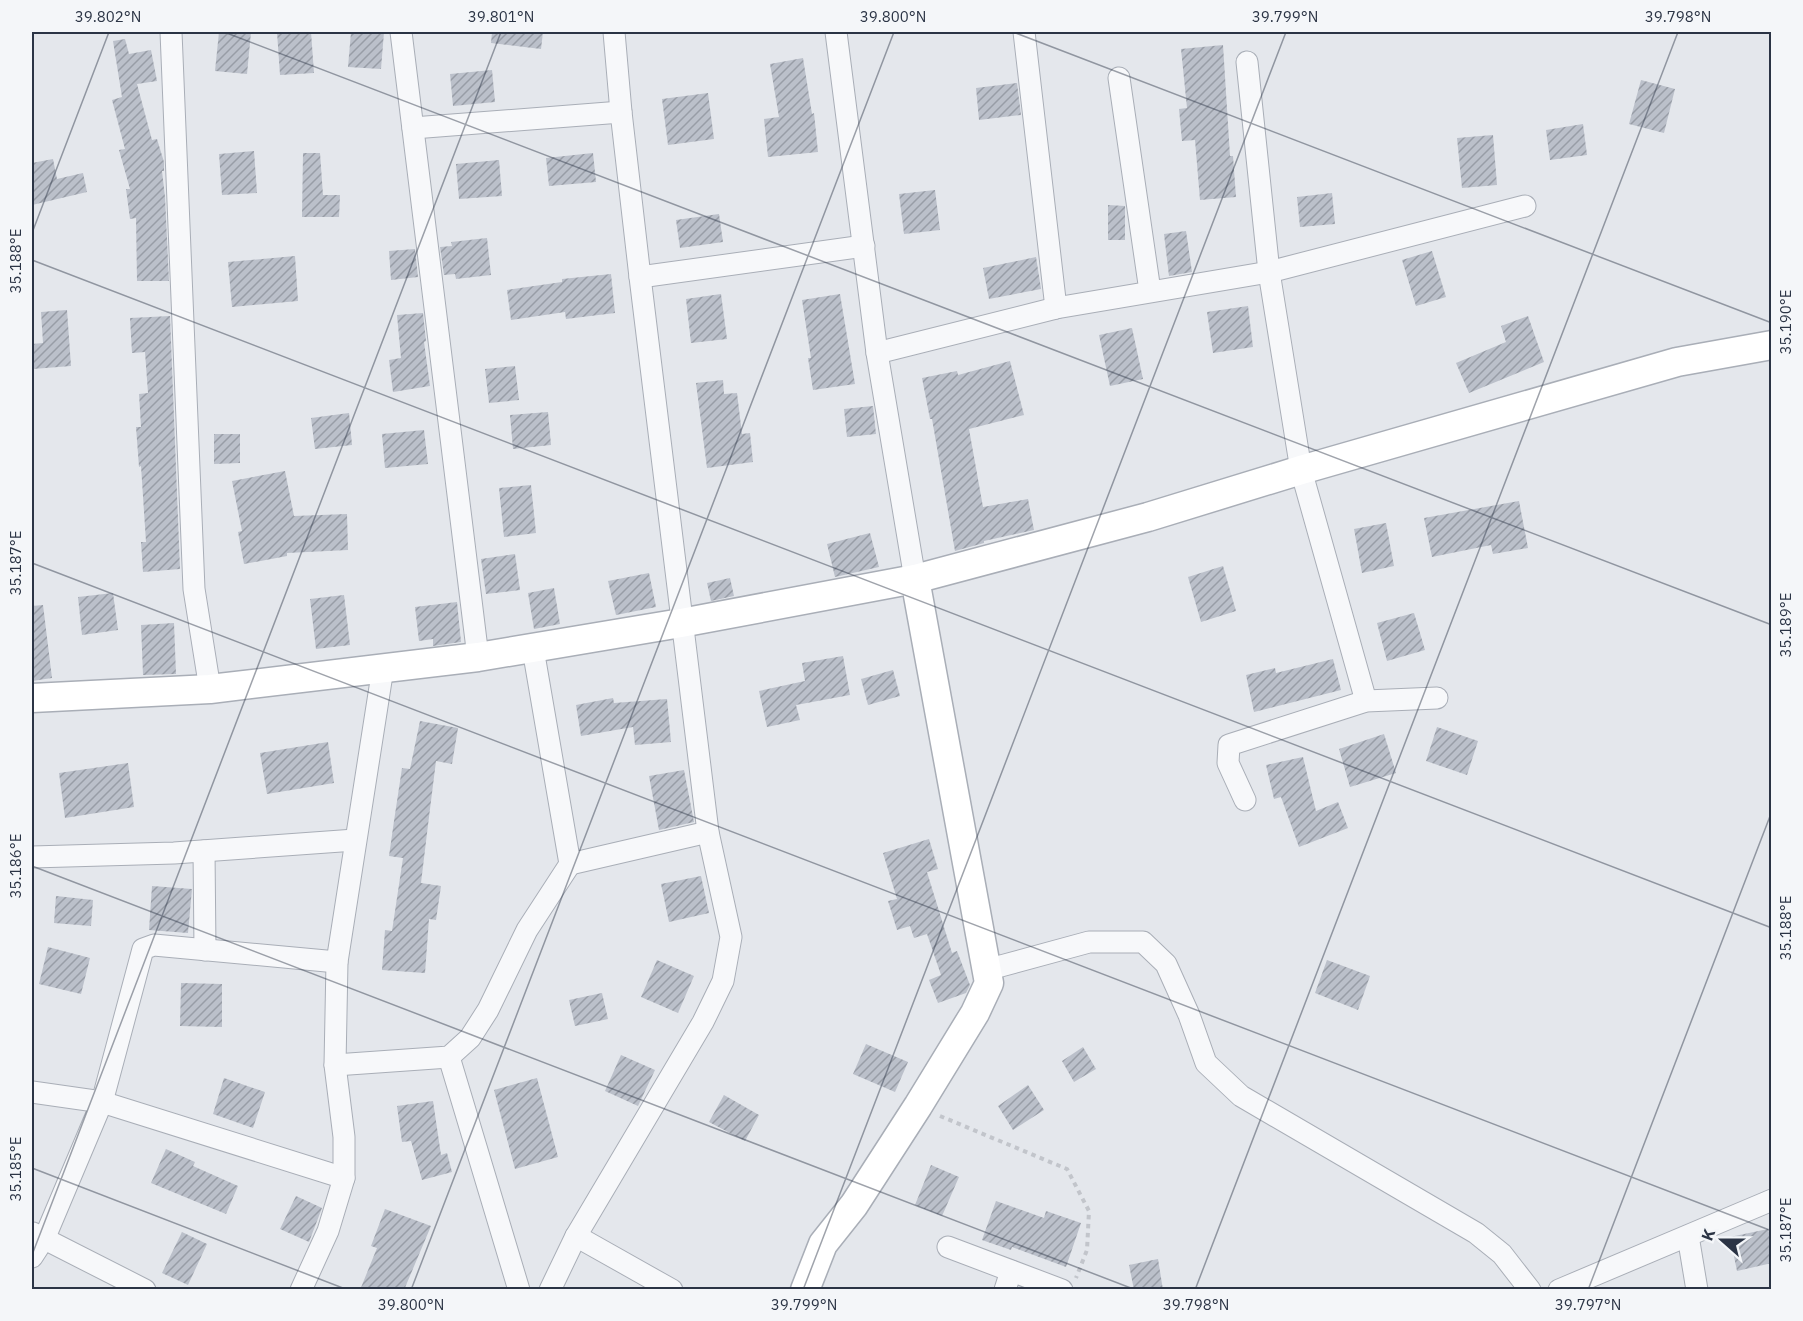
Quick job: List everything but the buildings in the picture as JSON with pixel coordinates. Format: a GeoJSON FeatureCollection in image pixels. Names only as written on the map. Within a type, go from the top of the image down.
{"type":"FeatureCollection","features":[{"type":"Feature","properties":{"kind":"street"},"geometry":{"type":"LineString","coordinates":[[171,32],[194,589],[210,689]]}},
{"type":"Feature","properties":{"kind":"street"},"geometry":{"type":"LineString","coordinates":[[401,32],[478,657]]}},
{"type":"Feature","properties":{"kind":"street"},"geometry":{"type":"LineString","coordinates":[[550,1290],[576,1236],[704,1022],[723,981],[731,936],[708,832],[640,277],[614,32]]}},
{"type":"Feature","properties":{"kind":"street"},"geometry":{"type":"LineString","coordinates":[[804,1290],[823,1244],[854,1205],[918,1106],[975,1013],[989,983],[915,579],[877,353],[836,32]]}},
{"type":"Feature","properties":{"kind":"street"},"geometry":{"type":"LineString","coordinates":[[1024,32],[1056,308]]}},
{"type":"Feature","properties":{"kind":"street"},"geometry":{"type":"LineString","coordinates":[[1247,62],[1269,272],[1301,470],[1366,700]]}},
{"type":"Feature","properties":{"kind":"street"},"geometry":{"type":"LineString","coordinates":[[1119,78],[1150,291]]}},
{"type":"Feature","properties":{"kind":"street"},"geometry":{"type":"LineString","coordinates":[[413,128],[621,112]]}},
{"type":"Feature","properties":{"kind":"street"},"geometry":{"type":"LineString","coordinates":[[877,353],[1056,308],[1269,272],[1525,207]]}},
{"type":"Feature","properties":{"kind":"street"},"geometry":{"type":"LineString","coordinates":[[640,277],[864,246]]}},
{"type":"Feature","properties":{"kind":"street"},"geometry":{"type":"LineString","coordinates":[[32,698],[210,689],[478,657],[681,623],[915,579],[1148,517],[1301,470],[1677,362],[1772,345]]}},
{"type":"Feature","properties":{"kind":"street"},"geometry":{"type":"LineString","coordinates":[[335,1065],[449,1057],[470,1038],[482,1019],[527,930],[570,864],[533,649]]}},
{"type":"Feature","properties":{"kind":"street"},"geometry":{"type":"LineString","coordinates":[[301,1290],[328,1231],[344,1178],[344,1137],[335,1065],[337,962],[383,668]]}},
{"type":"Feature","properties":{"kind":"street"},"geometry":{"type":"LineString","coordinates":[[1245,800],[1228,763],[1228,745],[1366,700],[1437,698]]}},
{"type":"Feature","properties":{"kind":"street"},"geometry":{"type":"LineString","coordinates":[[570,864],[708,832]]}},
{"type":"Feature","properties":{"kind":"street"},"geometry":{"type":"LineString","coordinates":[[32,857],[204,851],[355,840]]}},
{"type":"Feature","properties":{"kind":"street"},"geometry":{"type":"LineString","coordinates":[[204,851],[205,950]]}},
{"type":"Feature","properties":{"kind":"street"},"geometry":{"type":"LineString","coordinates":[[986,970],[1089,942],[1143,942],[1166,964],[1189,1015],[1206,1063],[1242,1096],[1476,1233],[1502,1254],[1530,1290]]}},
{"type":"Feature","properties":{"kind":"street"},"geometry":{"type":"LineString","coordinates":[[32,1257],[38,1234],[102,1102],[143,948],[154,945],[337,962]]}},
{"type":"Feature","properties":{"kind":"street"},"geometry":{"type":"LineString","coordinates":[[449,1057],[519,1290]]}},
{"type":"Feature","properties":{"kind":"street"},"geometry":{"type":"LineString","coordinates":[[32,1092],[102,1102],[344,1178]]}},
{"type":"Feature","properties":{"kind":"street"},"geometry":{"type":"LineString","coordinates":[[1559,1290],[1772,1200]]}},
{"type":"Feature","properties":{"kind":"street"},"geometry":{"type":"LineString","coordinates":[[38,1234],[145,1290]]}},
{"type":"Feature","properties":{"kind":"street"},"geometry":{"type":"LineString","coordinates":[[576,1236],[672,1290]]}},
{"type":"Feature","properties":{"kind":"street"},"geometry":{"type":"LineString","coordinates":[[1688,1236],[1697,1290]]}},
{"type":"Feature","properties":{"kind":"street"},"geometry":{"type":"LineString","coordinates":[[948,1247],[1008,1280],[1069,1285]]}},
{"type":"Feature","properties":{"kind":"path"},"geometry":{"type":"LineString","coordinates":[[918,1106],[1067,1168],[1089,1211],[1087,1250],[1069,1285]]}}]}
